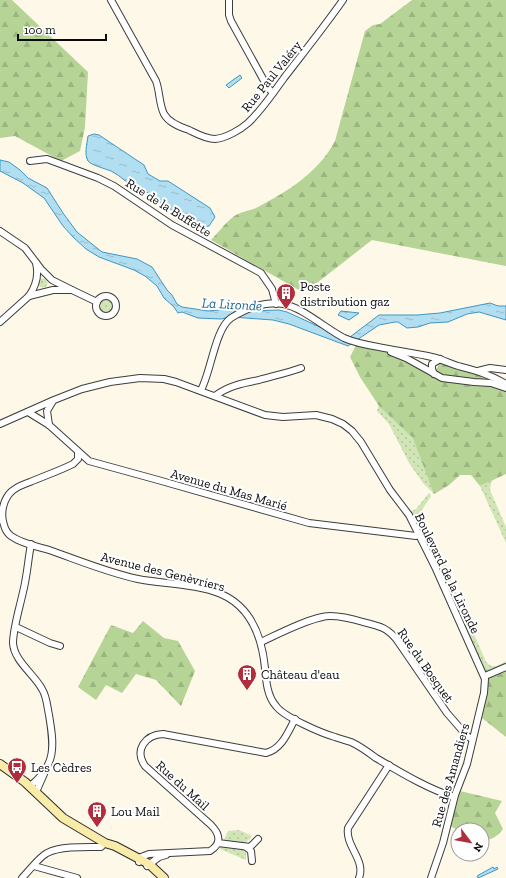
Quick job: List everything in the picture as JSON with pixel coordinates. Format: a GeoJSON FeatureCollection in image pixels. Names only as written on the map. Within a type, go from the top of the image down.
{"type":"FeatureCollection","features":[{"type":"Feature","properties":{"kind":"street","name":"Rue Paul Valéry"},"geometry":{"type":"LineString","coordinates":[[111,0],[156,82],[159,90],[161,107],[164,113],[171,122],[207,138],[215,139],[225,136],[247,124],[316,38],[343,0]]}},
{"type":"Feature","properties":{"kind":"street"},"geometry":{"type":"LineString","coordinates":[[229,0],[229,15],[231,21],[268,88],[273,93]]}},
{"type":"Feature","properties":{"kind":"street","name":"Rue de la Buffette"},"geometry":{"type":"LineString","coordinates":[[30,161],[47,159],[98,178],[114,186],[172,225],[256,269],[270,284],[276,304]]}},
{"type":"Feature","properties":{"kind":"street"},"geometry":{"type":"LineString","coordinates":[[0,231],[22,244],[52,280],[97,302]]}},
{"type":"Feature","properties":{"kind":"street"},"geometry":{"type":"LineString","coordinates":[[0,322],[29,296],[32,291],[38,272],[36,262]]}},
{"type":"Feature","properties":{"kind":"street"},"geometry":{"type":"LineString","coordinates":[[29,296],[53,290],[72,290]]}},
{"type":"Feature","properties":{"kind":"street"},"geometry":{"type":"LineString","coordinates":[[200,390],[208,375],[223,326],[234,317],[252,308],[276,304],[288,306],[297,310],[326,326],[342,337],[357,343],[440,359],[492,376],[506,384]]}},
{"type":"Feature","properties":{"kind":"street"},"geometry":{"type":"LineString","coordinates":[[377,346],[406,358],[442,378],[491,383],[506,388]]}},
{"type":"Feature","properties":{"kind":"street"},"geometry":{"type":"LineString","coordinates":[[434,374],[432,364],[440,359]]}},
{"type":"Feature","properties":{"kind":"street"},"geometry":{"type":"LineString","coordinates":[[215,396],[225,389],[301,368]]}},
{"type":"Feature","properties":{"kind":"street"},"geometry":{"type":"LineString","coordinates":[[478,371],[490,368],[506,370]]}},
{"type":"Feature","properties":{"kind":"street","name":"Boulevard de la Lironde"},"geometry":{"type":"LineString","coordinates":[[0,424],[54,400],[89,387],[110,382],[140,378],[164,379],[200,390],[265,414],[283,417],[316,415],[332,419],[348,427],[366,449],[390,490],[409,516],[485,676]]}},
{"type":"Feature","properties":{"kind":"street"},"geometry":{"type":"LineString","coordinates":[[49,425],[47,410],[54,400]]}},
{"type":"Feature","properties":{"kind":"street","name":"Avenue du Mas Marié"},"geometry":{"type":"LineString","coordinates":[[28,412],[49,425],[89,461],[309,522],[386,533],[419,535]]}},
{"type":"Feature","properties":{"kind":"street"},"geometry":{"type":"LineString","coordinates":[[73,464],[78,459],[78,452]]}},
{"type":"Feature","properties":{"kind":"street","name":"Avenue des Genèvriers"},"geometry":{"type":"LineString","coordinates":[[89,461],[73,464],[14,489],[5,501],[2,516],[6,530],[14,537],[31,544],[129,577],[190,586],[221,594],[234,602],[245,612],[253,623],[261,642],[267,683],[273,702],[277,708],[323,733],[356,744],[389,765],[440,792],[454,797]]}},
{"type":"Feature","properties":{"kind":"street"},"geometry":{"type":"LineString","coordinates":[[31,544],[24,591],[13,639],[14,649],[23,664],[43,690],[47,702],[53,750],[50,760],[33,789]]}},
{"type":"Feature","properties":{"kind":"street","name":"Rue du Bosquet"},"geometry":{"type":"LineString","coordinates":[[261,642],[302,624],[327,616],[347,618],[386,628],[393,634],[447,713],[467,736],[472,739]]}},
{"type":"Feature","properties":{"kind":"street"},"geometry":{"type":"LineString","coordinates":[[16,627],[50,644],[60,646]]}},
{"type":"Feature","properties":{"kind":"street"},"geometry":{"type":"LineString","coordinates":[[485,676],[506,667]]}},
{"type":"Feature","properties":{"kind":"street","name":"Rue des Amandiers"},"geometry":{"type":"LineString","coordinates":[[431,878],[443,843],[454,797],[467,764],[484,693],[485,676]]}},
{"type":"Feature","properties":{"kind":"street","name":"Rue du Mail"},"geometry":{"type":"LineString","coordinates":[[218,843],[218,833],[211,825],[145,766],[140,755],[144,743],[150,737],[164,734],[266,753],[278,747],[295,719]]}},
{"type":"Feature","properties":{"kind":"street"},"geometry":{"type":"LineString","coordinates":[[0,764],[33,789],[62,818],[107,844],[115,846],[148,865],[164,878]]}},
{"type":"Feature","properties":{"kind":"street"},"geometry":{"type":"LineString","coordinates":[[359,878],[361,868],[348,836],[348,828],[389,765]]}},
{"type":"Feature","properties":{"kind":"street"},"geometry":{"type":"LineString","coordinates":[[139,861],[144,855],[149,854],[210,851],[218,843],[246,847],[251,846],[258,839]]}},
{"type":"Feature","properties":{"kind":"street"},"geometry":{"type":"LineString","coordinates":[[22,878],[48,852],[86,846],[101,847],[107,844]]}},
{"type":"Feature","properties":{"kind":"street"},"geometry":{"type":"LineString","coordinates":[[246,847],[251,851],[252,861]]}},
{"type":"Feature","properties":{"kind":"street"},"geometry":{"type":"LineString","coordinates":[[148,865],[159,857],[170,854]]}},
{"type":"Feature","properties":{"kind":"street"},"geometry":{"type":"LineString","coordinates":[[148,865],[160,878]]}},
{"type":"Feature","properties":{"kind":"street"},"geometry":{"type":"LineString","coordinates":[[34,866],[77,878]]}},
{"type":"Feature","properties":{"kind":"green space"},"geometry":{"type":"Polygon","coordinates":[[[0,0],[12,0],[88,72],[85,127],[80,151],[61,161],[15,136],[0,138],[0,0]]]}},
{"type":"Feature","properties":{"kind":"green space"},"geometry":{"type":"Polygon","coordinates":[[[412,0],[506,0],[506,266],[372,240],[304,293],[211,240],[235,215],[256,208],[279,195],[301,180],[320,163],[335,141],[365,31],[373,25],[380,24],[412,0]]]}},
{"type":"Feature","properties":{"kind":"green space"},"geometry":{"type":"Polygon","coordinates":[[[43,278],[48,283],[43,288],[38,283],[43,278]]]}},
{"type":"Feature","properties":{"kind":"green space"},"geometry":{"type":"Polygon","coordinates":[[[106,299],[111,301],[113,306],[111,311],[106,313],[101,311],[99,306],[101,301],[106,299]]]}},
{"type":"Feature","properties":{"kind":"green space"},"geometry":{"type":"Polygon","coordinates":[[[357,343],[388,351],[434,374],[440,362],[470,372],[488,372],[497,376],[506,385],[506,474],[480,486],[471,475],[460,475],[449,485],[434,494],[413,438],[379,406],[360,377],[350,357],[357,343]]]}},
{"type":"Feature","properties":{"kind":"green space"},"geometry":{"type":"Polygon","coordinates":[[[385,387],[471,474],[460,475],[449,485],[434,494],[423,483],[409,463],[389,424],[377,411],[385,387]]]}},
{"type":"Feature","properties":{"kind":"green space"},"geometry":{"type":"Polygon","coordinates":[[[493,480],[490,490],[506,527],[506,543],[480,486],[493,480]]]}},
{"type":"Feature","properties":{"kind":"green space"},"geometry":{"type":"Polygon","coordinates":[[[429,493],[431,496],[420,513],[424,525],[457,594],[486,662],[491,666],[497,666],[506,661],[506,666],[487,673],[485,672],[449,590],[410,512],[416,509],[429,493]]]}},
{"type":"Feature","properties":{"kind":"green space"},"geometry":{"type":"Polygon","coordinates":[[[143,621],[164,638],[178,641],[195,671],[181,706],[156,680],[136,674],[122,693],[106,685],[96,700],[78,687],[111,625],[133,633],[143,621]]]}},
{"type":"Feature","properties":{"kind":"green space"},"geometry":{"type":"Polygon","coordinates":[[[506,669],[506,737],[482,718],[489,678],[506,669]]]}},
{"type":"Feature","properties":{"kind":"green space"},"geometry":{"type":"Polygon","coordinates":[[[460,791],[502,801],[495,813],[503,829],[494,838],[490,839],[490,822],[451,822],[460,791]]]}},
{"type":"Feature","properties":{"kind":"green space"},"geometry":{"type":"Polygon","coordinates":[[[239,830],[252,836],[246,842],[239,844],[224,840],[228,831],[239,830]]]}},
{"type":"Feature","properties":{"kind":"green space"},"geometry":{"type":"Polygon","coordinates":[[[221,846],[242,849],[246,853],[246,860],[220,849],[221,846]]]}},
{"type":"Feature","properties":{"kind":"water"},"geometry":{"type":"Polygon","coordinates":[[[240,75],[242,78],[229,88],[226,85],[240,75]]]}},
{"type":"Feature","properties":{"kind":"water"},"geometry":{"type":"Polygon","coordinates":[[[94,134],[99,135],[144,165],[148,174],[160,181],[168,181],[210,208],[215,217],[209,226],[201,227],[194,225],[145,191],[132,185],[111,171],[88,161],[86,152],[88,136],[94,134]]]}},
{"type":"Feature","properties":{"kind":"water"},"geometry":{"type":"Polygon","coordinates":[[[0,160],[9,162],[28,178],[47,188],[77,232],[102,252],[137,259],[152,267],[177,304],[182,307],[208,311],[239,308],[252,311],[279,310],[287,312],[322,328],[350,337],[379,315],[417,315],[440,313],[490,303],[498,306],[506,306],[506,320],[479,312],[467,314],[448,322],[430,323],[418,327],[407,328],[398,322],[395,322],[379,325],[348,346],[289,324],[273,320],[232,317],[221,319],[198,318],[182,312],[178,313],[164,298],[157,286],[145,276],[134,270],[99,257],[86,249],[63,226],[44,198],[23,183],[0,171],[0,160]]]}},
{"type":"Feature","properties":{"kind":"water"},"geometry":{"type":"Polygon","coordinates":[[[341,311],[359,313],[349,320],[338,315],[341,311]]]}},
{"type":"Feature","properties":{"kind":"water"},"geometry":{"type":"Polygon","coordinates":[[[493,867],[494,869],[497,867],[498,869],[478,878],[477,876],[493,867]]]}},
{"type":"Feature","properties":{"kind":"place","name":"Poste distribution gaz"},"geometry":{"type":"Point","coordinates":[286,310]}},
{"type":"Feature","properties":{"kind":"place","name":"Château d'eau"},"geometry":{"type":"Point","coordinates":[247,691]}},
{"type":"Feature","properties":{"kind":"place","name":"Les Cèdres"},"geometry":{"type":"Point","coordinates":[17,784]}},
{"type":"Feature","properties":{"kind":"place","name":"Lou Mail"},"geometry":{"type":"Point","coordinates":[97,828]}},
{"type":"Feature","properties":{"kind":"water label","name":"La Lironde"},"geometry":{"type":"Point","coordinates":[232,304]}}]}
